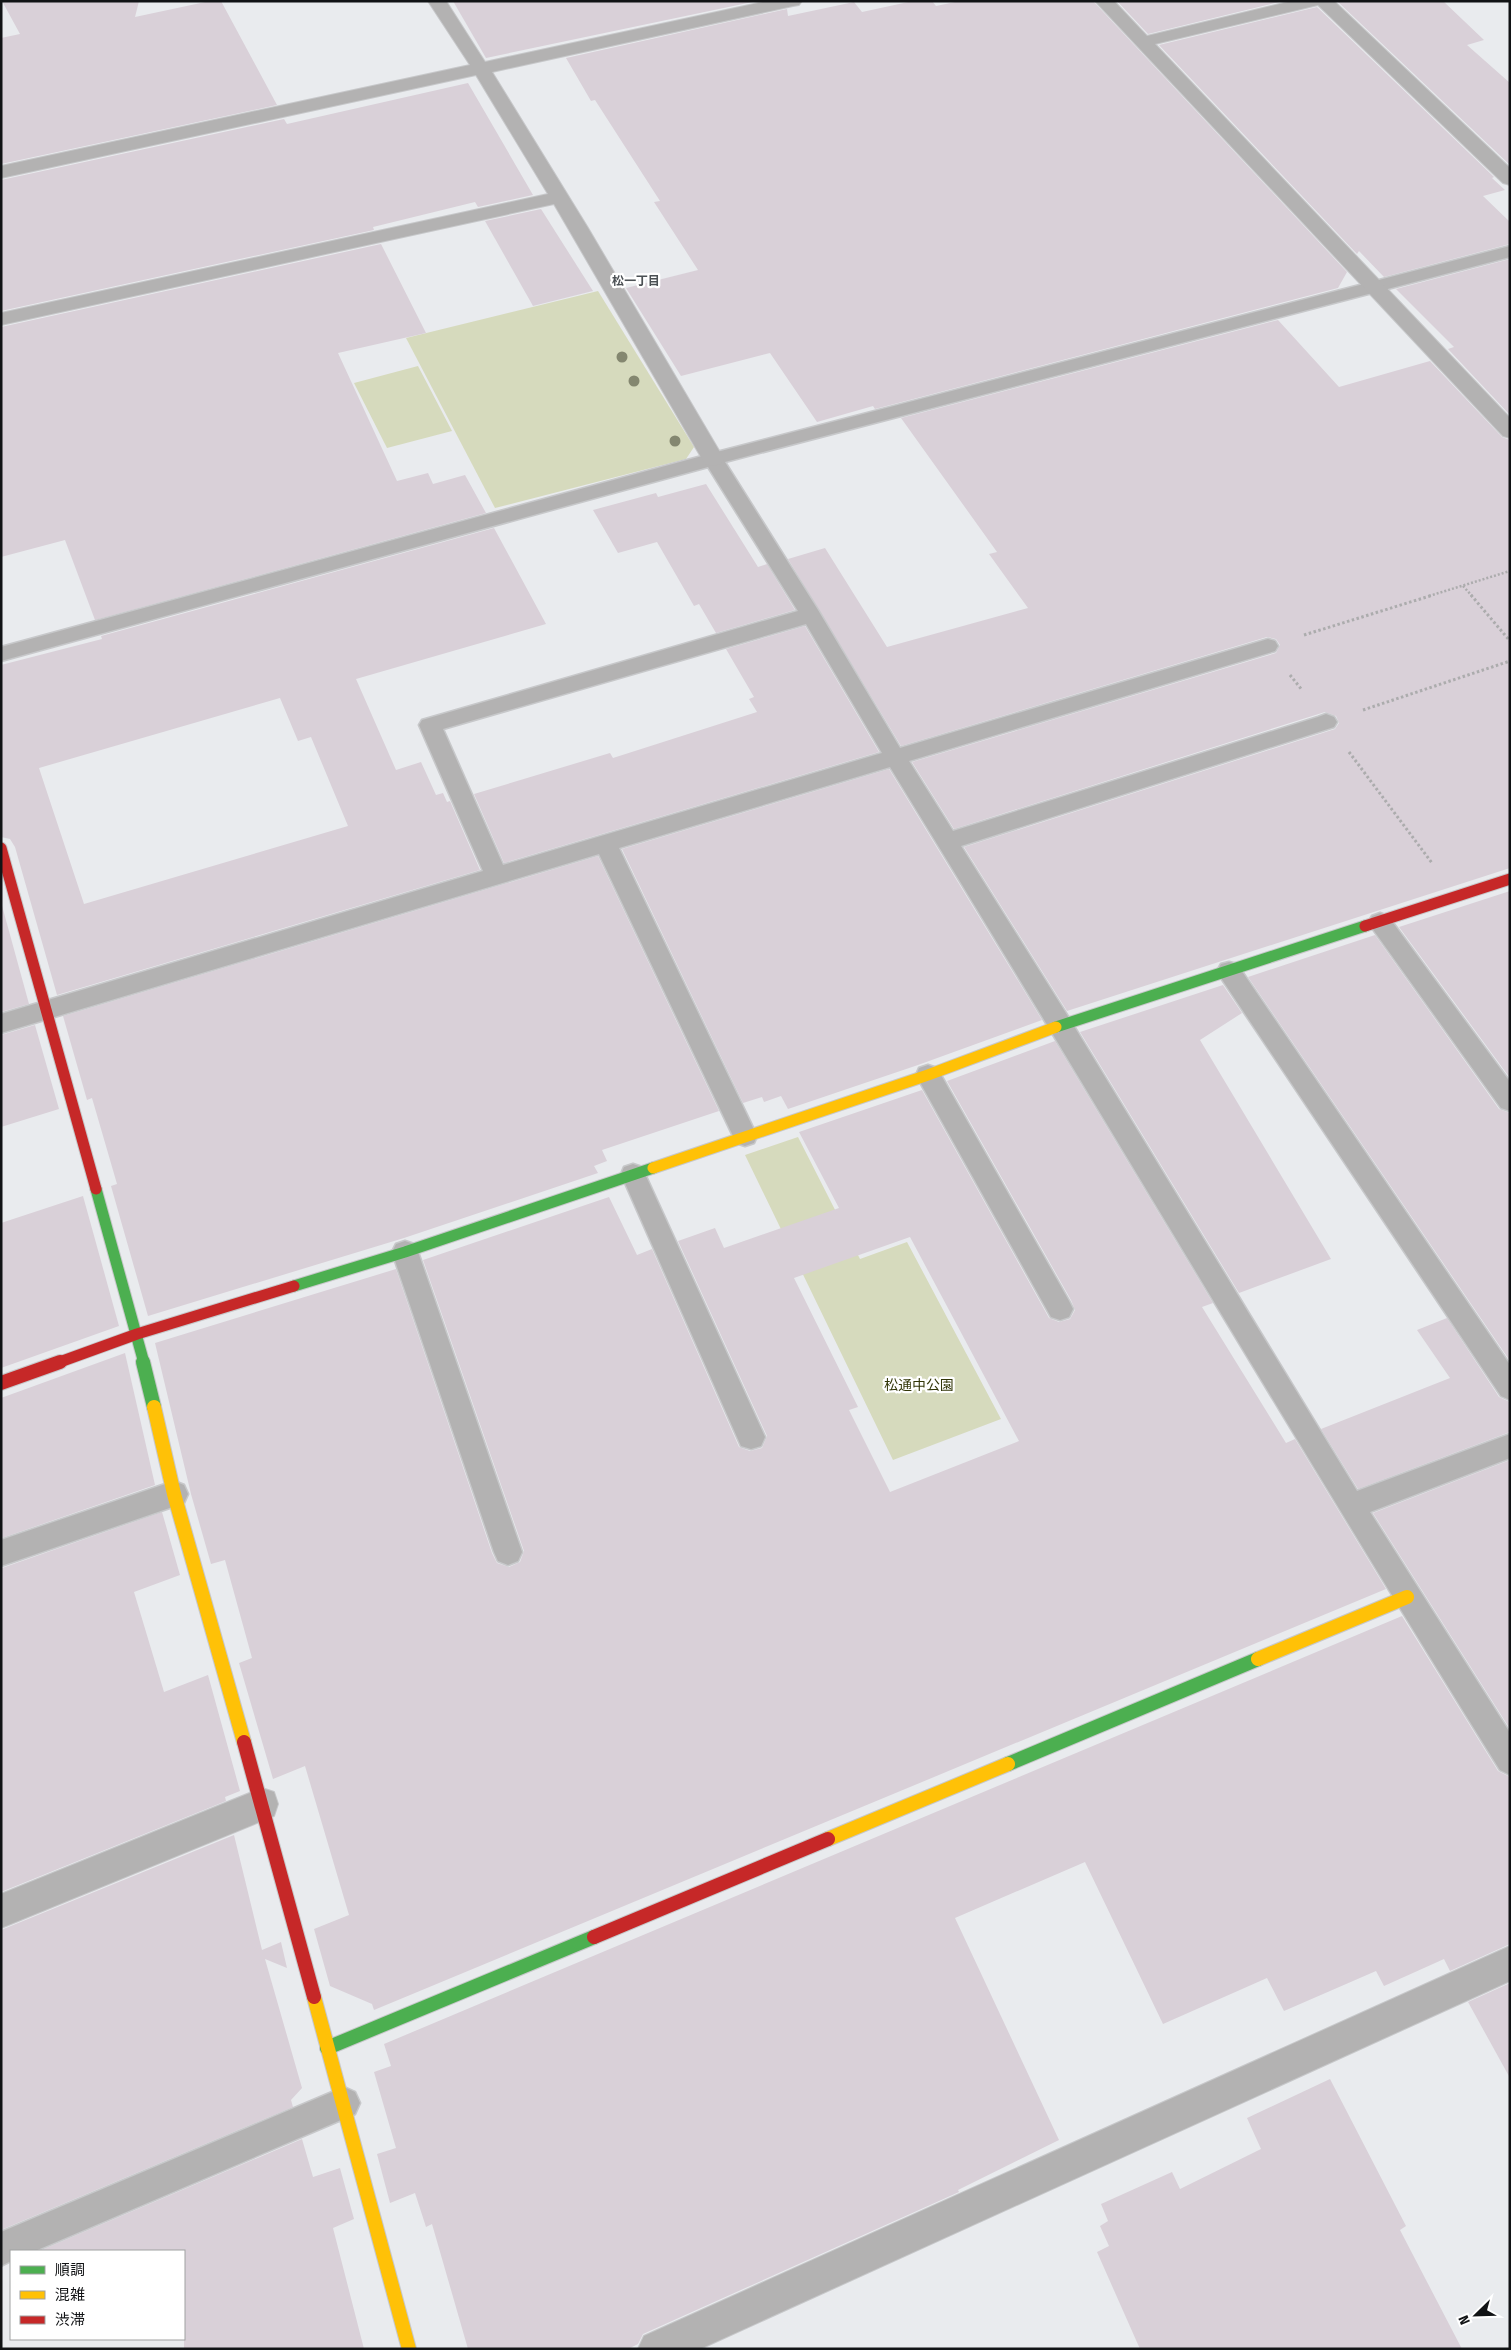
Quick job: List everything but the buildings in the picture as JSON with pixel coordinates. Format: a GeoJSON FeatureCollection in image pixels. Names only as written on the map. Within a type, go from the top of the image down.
{"type":"FeatureCollection","features":[{"type":"Feature","properties":{"kind":"street"},"geometry":{"type":"LineString","coordinates":[[437,1],[481,68],[610,278],[713,459]]}},
{"type":"Feature","properties":{"kind":"street"},"geometry":{"type":"LineString","coordinates":[[1,172],[793,1]]}},
{"type":"Feature","properties":{"kind":"street"},"geometry":{"type":"LineString","coordinates":[[1104,1],[1510,431]]}},
{"type":"Feature","properties":{"kind":"street"},"geometry":{"type":"LineString","coordinates":[[1143,42],[1315,1]]}},
{"type":"Feature","properties":{"kind":"street"},"geometry":{"type":"LineString","coordinates":[[1324,1],[1510,179]]}},
{"type":"Feature","properties":{"kind":"street"},"geometry":{"type":"LineString","coordinates":[[1,320],[560,197]]}},
{"type":"Feature","properties":{"kind":"street"},"geometry":{"type":"LineString","coordinates":[[1,848],[48,1009],[136,1334],[174,1494],[262,1804],[409,2349]]}},
{"type":"Feature","properties":{"kind":"street"},"geometry":{"type":"LineString","coordinates":[[1,1383],[136,1334],[405,1252],[928,1075],[1061,1025],[1510,879]]}},
{"type":"Feature","properties":{"kind":"street"},"geometry":{"type":"LineString","coordinates":[[327,2048],[1406,1597]]}},
{"type":"Feature","properties":{"kind":"street"},"geometry":{"type":"LineString","coordinates":[[1,1911],[262,1804]]}},
{"type":"Feature","properties":{"kind":"street"},"geometry":{"type":"LineString","coordinates":[[657,2349],[1510,1963]]}},
{"type":"Feature","properties":{"kind":"lane"},"geometry":{"type":"LineString","coordinates":[[1,654],[713,459],[1510,251]]}},
{"type":"Feature","properties":{"kind":"lane"},"geometry":{"type":"LineString","coordinates":[[713,459],[811,615],[896,759],[1061,1025],[1406,1597],[1510,1760]]}},
{"type":"Feature","properties":{"kind":"lane"},"geometry":{"type":"LineString","coordinates":[[497,877],[430,725],[811,615]]}},
{"type":"Feature","properties":{"kind":"lane"},"geometry":{"type":"LineString","coordinates":[[1,1024],[896,759],[1268,646]]}},
{"type":"Feature","properties":{"kind":"lane"},"geometry":{"type":"LineString","coordinates":[[948,841],[1326,722]]}},
{"type":"Feature","properties":{"kind":"lane"},"geometry":{"type":"LineString","coordinates":[[606,845],[745,1136]]}},
{"type":"Feature","properties":{"kind":"lane"},"geometry":{"type":"LineString","coordinates":[[1380,922],[1510,1102]]}},
{"type":"Feature","properties":{"kind":"lane"},"geometry":{"type":"LineString","coordinates":[[1229,970],[1510,1388]]}},
{"type":"Feature","properties":{"kind":"lane"},"geometry":{"type":"LineString","coordinates":[[928,1075],[1060,1309]]}},
{"type":"Feature","properties":{"kind":"lane"},"geometry":{"type":"LineString","coordinates":[[633,1174],[751,1437]]}},
{"type":"Feature","properties":{"kind":"lane"},"geometry":{"type":"LineString","coordinates":[[405,1252],[508,1552]]}},
{"type":"Feature","properties":{"kind":"lane"},"geometry":{"type":"LineString","coordinates":[[1351,1506],[1510,1446]]}},
{"type":"Feature","properties":{"kind":"lane"},"geometry":{"type":"LineString","coordinates":[[1,1552],[174,1494]]}},
{"type":"Feature","properties":{"kind":"lane"},"geometry":{"type":"LineString","coordinates":[[1,2249],[344,2104]]}},
{"type":"Feature","properties":{"kind":"path"},"geometry":{"type":"LineString","coordinates":[[1458,896],[1268,646],[1510,571]]}},
{"type":"Feature","properties":{"kind":"path"},"geometry":{"type":"LineString","coordinates":[[1462,586],[1510,641]]}},
{"type":"Feature","properties":{"kind":"path"},"geometry":{"type":"LineString","coordinates":[[1326,722],[1510,661]]}},
{"type":"Feature","properties":{"kind":"green space"},"geometry":{"type":"Polygon","coordinates":[[[598,291],[694,447],[686,459],[495,508],[406,338],[598,291]]]}},
{"type":"Feature","properties":{"kind":"green space"},"geometry":{"type":"Polygon","coordinates":[[[418,366],[452,431],[387,448],[354,383],[418,366]]]}},
{"type":"Feature","properties":{"kind":"green space","name":"松通中公園"},"geometry":{"type":"Polygon","coordinates":[[[798,1137],[860,1259],[907,1242],[1001,1419],[893,1460],[745,1155],[798,1137]]]}},
{"type":"Feature","properties":{"kind":"traffic: fast"},"geometry":{"type":"LineString","coordinates":[[1056,1027],[1365,926]]}},
{"type":"Feature","properties":{"kind":"traffic: fast"},"geometry":{"type":"LineString","coordinates":[[294,1286],[405,1252],[653,1168]]}},
{"type":"Feature","properties":{"kind":"traffic: fast"},"geometry":{"type":"LineString","coordinates":[[96,1189],[137,1334],[154,1407]]}},
{"type":"Feature","properties":{"kind":"traffic: fast"},"geometry":{"type":"LineString","coordinates":[[1008,1764],[1258,1659]]}},
{"type":"Feature","properties":{"kind":"traffic: fast"},"geometry":{"type":"LineString","coordinates":[[327,2048],[594,1937]]}},
{"type":"Feature","properties":{"kind":"traffic: slow"},"geometry":{"type":"LineString","coordinates":[[653,1168],[928,1075],[1056,1027]]}},
{"type":"Feature","properties":{"kind":"traffic: slow"},"geometry":{"type":"LineString","coordinates":[[154,1407],[174,1494],[244,1742]]}},
{"type":"Feature","properties":{"kind":"traffic: slow"},"geometry":{"type":"LineString","coordinates":[[1258,1659],[1407,1597]]}},
{"type":"Feature","properties":{"kind":"traffic: slow"},"geometry":{"type":"LineString","coordinates":[[828,1839],[1008,1764]]}},
{"type":"Feature","properties":{"kind":"traffic: slow"},"geometry":{"type":"LineString","coordinates":[[314,1997],[409,2349]]}},
{"type":"Feature","properties":{"kind":"traffic: jam"},"geometry":{"type":"LineString","coordinates":[[1,848],[96,1189]]}},
{"type":"Feature","properties":{"kind":"traffic: jam"},"geometry":{"type":"LineString","coordinates":[[1365,926],[1510,879]]}},
{"type":"Feature","properties":{"kind":"traffic: jam"},"geometry":{"type":"LineString","coordinates":[[1,1383],[137,1334],[294,1286]]}},
{"type":"Feature","properties":{"kind":"traffic: jam"},"geometry":{"type":"LineString","coordinates":[[244,1742],[314,1997]]}},
{"type":"Feature","properties":{"kind":"traffic: jam"},"geometry":{"type":"LineString","coordinates":[[594,1937],[828,1839]]}},
{"type":"Feature","properties":{"kind":"district","name":"松一丁目"},"geometry":{"type":"Point","coordinates":[636,281]}}]}
